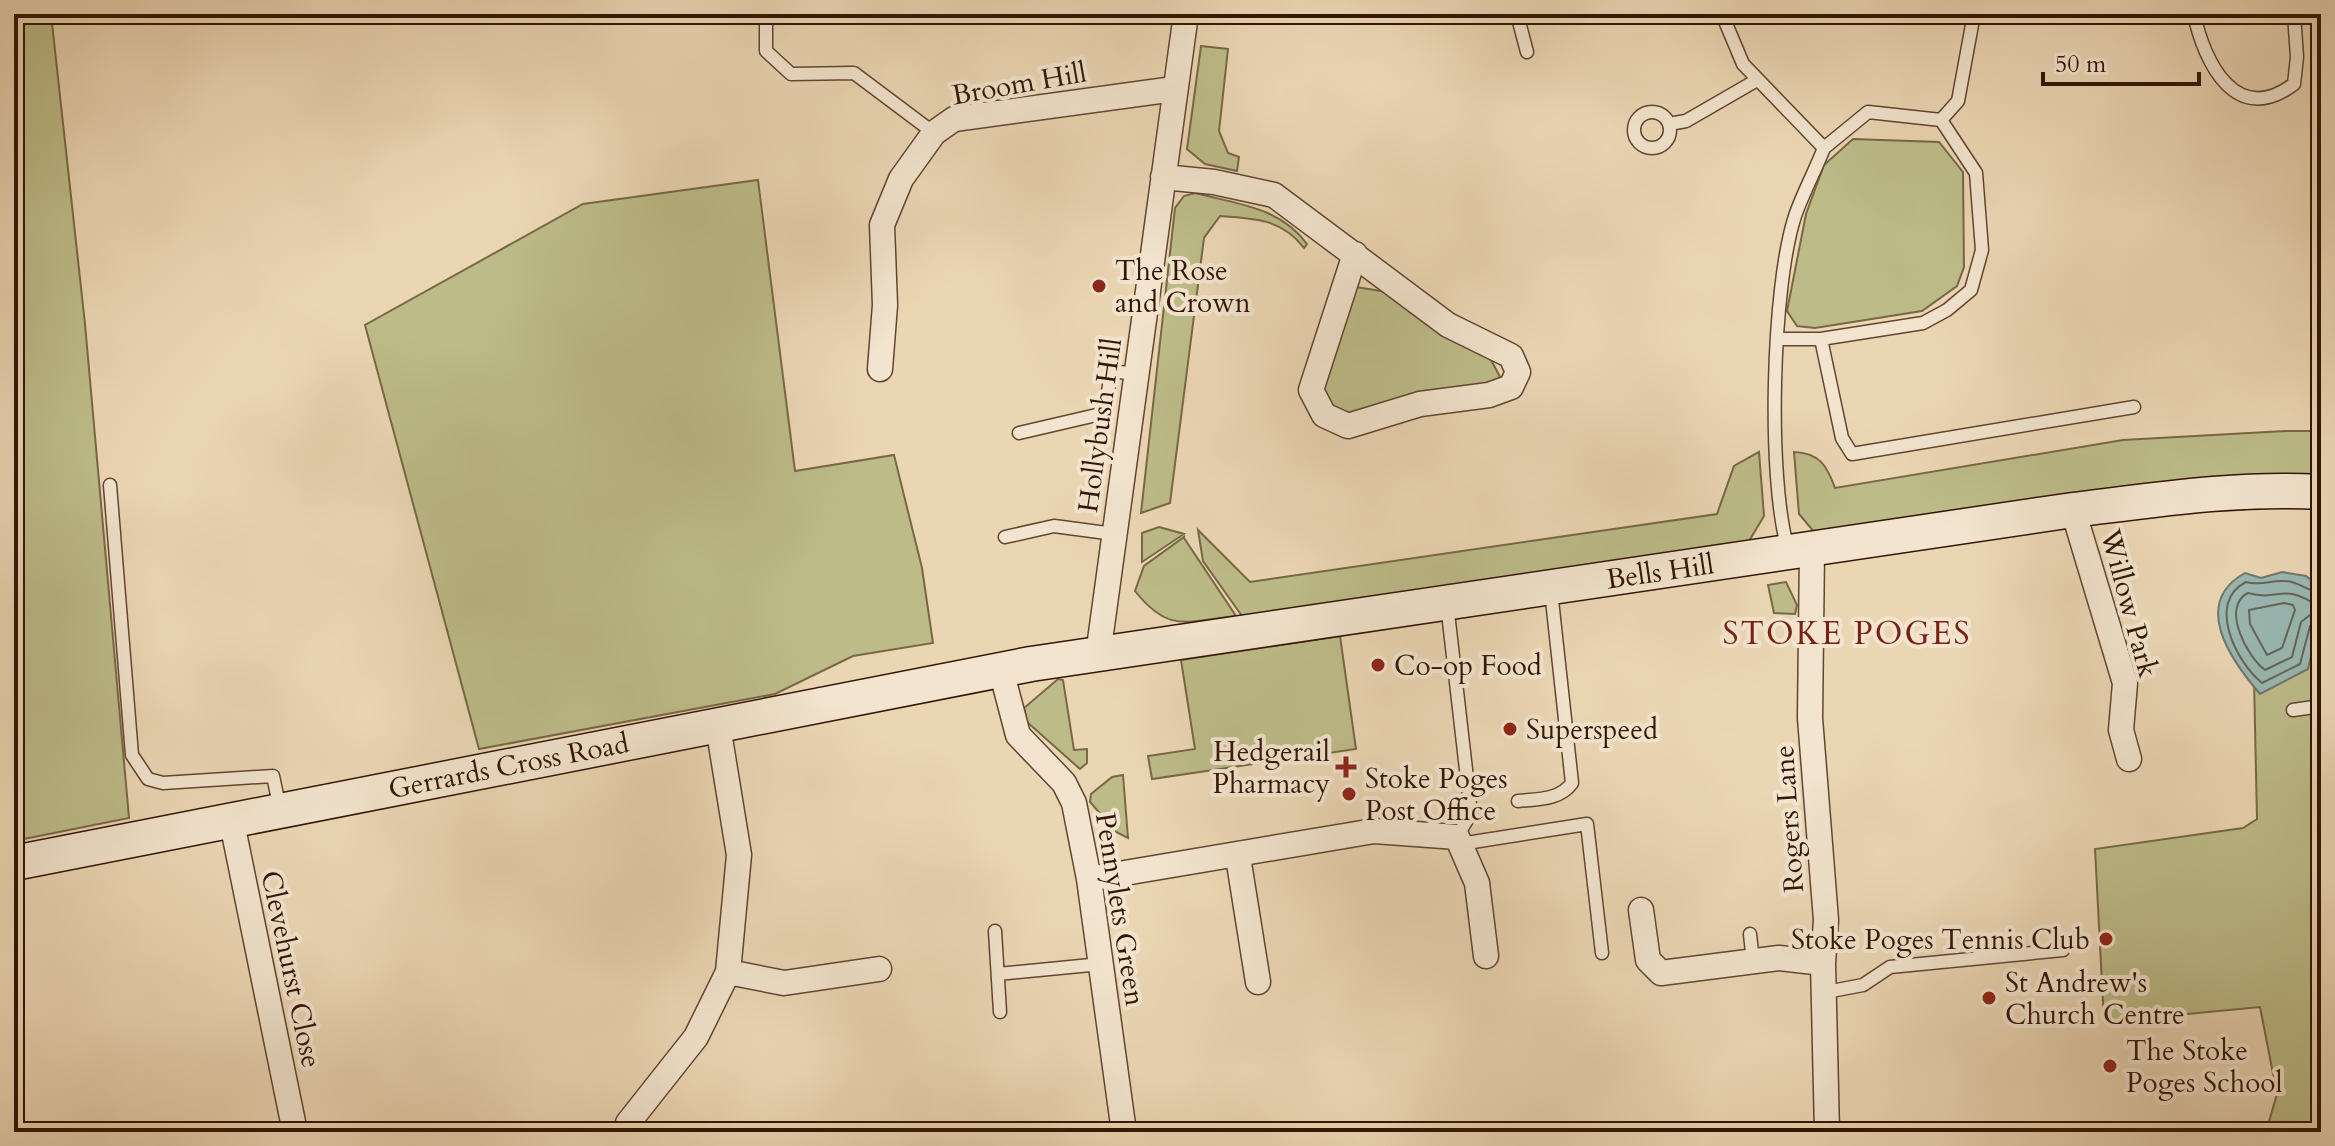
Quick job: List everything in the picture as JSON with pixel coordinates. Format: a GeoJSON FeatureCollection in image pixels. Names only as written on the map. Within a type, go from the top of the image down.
{"type":"FeatureCollection","features":[{"type":"Feature","properties":{"kind":"main road","name":"Bells Hill"},"geometry":{"type":"LineString","coordinates":[[1001,670],[1245,630],[1447,604],[2073,510],[2202,495],[2320,495]]}},
{"type":"Feature","properties":{"kind":"main road","name":"Gerrards Cross Road"},"geometry":{"type":"LineString","coordinates":[[14,863],[231,818],[718,726],[936,680],[1001,670]]}},
{"type":"Feature","properties":{"kind":"street","name":"Hollybush Hill"},"geometry":{"type":"LineString","coordinates":[[1098,655],[1186,14]]}},
{"type":"Feature","properties":{"kind":"street","name":"Broom Hill"},"geometry":{"type":"LineString","coordinates":[[880,369],[885,305],[882,225],[901,179],[934,133],[954,119],[1174,89]]}},
{"type":"Feature","properties":{"kind":"street"},"geometry":{"type":"LineString","coordinates":[[1163,177],[1214,182],[1274,195],[1355,254],[1448,325],[1511,356],[1518,372],[1511,387],[1489,395],[1420,404],[1348,426],[1324,415],[1311,390],[1355,254]]}},
{"type":"Feature","properties":{"kind":"street","name":"Willow Park"},"geometry":{"type":"LineString","coordinates":[[2073,510],[2125,683],[2121,730],[2129,759]]}},
{"type":"Feature","properties":{"kind":"street","name":"Rogers Lane"},"geometry":{"type":"LineString","coordinates":[[1800,551],[1826,920],[1823,963],[1827,1132]]}},
{"type":"Feature","properties":{"kind":"street","name":"Pennylets Green"},"geometry":{"type":"LineString","coordinates":[[1001,670],[1018,735],[1064,783],[1074,803],[1089,879],[1124,1132]]}},
{"type":"Feature","properties":{"kind":"street"},"geometry":{"type":"LineString","coordinates":[[625,1132],[628,1123],[696,1037],[728,972],[739,855],[718,726]]}},
{"type":"Feature","properties":{"kind":"street","name":"Clevehurst Close"},"geometry":{"type":"LineString","coordinates":[[231,818],[295,1132]]}},
{"type":"Feature","properties":{"kind":"street"},"geometry":{"type":"LineString","coordinates":[[1089,879],[1238,857],[1374,831],[1459,841],[1477,883],[1486,956]]}},
{"type":"Feature","properties":{"kind":"street"},"geometry":{"type":"LineString","coordinates":[[1238,857],[1258,982]]}},
{"type":"Feature","properties":{"kind":"street"},"geometry":{"type":"LineString","coordinates":[[1641,910],[1648,960],[1661,973],[1779,958],[1823,963]]}},
{"type":"Feature","properties":{"kind":"street"},"geometry":{"type":"LineString","coordinates":[[728,972],[784,983],[879,969]]}},
{"type":"Feature","properties":{"kind":"lane"},"geometry":{"type":"LineString","coordinates":[[1517,14],[1527,52]]}},
{"type":"Feature","properties":{"kind":"lane"},"geometry":{"type":"LineString","coordinates":[[1722,14],[1743,64],[1824,148]]}},
{"type":"Feature","properties":{"kind":"lane"},"geometry":{"type":"LineString","coordinates":[[1941,120],[1958,101],[1974,14]]}},
{"type":"Feature","properties":{"kind":"lane"},"geometry":{"type":"LineString","coordinates":[[2194,14],[2201,48],[2218,78],[2239,92],[2260,99],[2282,93],[2294,84],[2297,57],[2294,14]]}},
{"type":"Feature","properties":{"kind":"lane"},"geometry":{"type":"LineString","coordinates":[[766,17],[766,51],[791,74],[854,73],[934,133]]}},
{"type":"Feature","properties":{"kind":"lane"},"geometry":{"type":"LineString","coordinates":[[1669,124],[1686,121],[1757,80]]}},
{"type":"Feature","properties":{"kind":"lane"},"geometry":{"type":"LineString","coordinates":[[1800,551],[1777,500],[1780,305],[1795,217],[1824,148],[1868,112],[1941,120]]}},
{"type":"Feature","properties":{"kind":"lane"},"geometry":{"type":"LineString","coordinates":[[1778,339],[1821,339],[1923,323],[1947,310],[1971,290],[1982,250],[1976,173],[1941,120]]}},
{"type":"Feature","properties":{"kind":"lane"},"geometry":{"type":"LineString","coordinates":[[1821,339],[1842,438],[1852,454],[2134,407]]}},
{"type":"Feature","properties":{"kind":"lane"},"geometry":{"type":"LineString","coordinates":[[1019,433],[1105,413],[1111,371],[1136,374]]}},
{"type":"Feature","properties":{"kind":"lane"},"geometry":{"type":"LineString","coordinates":[[110,485],[132,755],[148,779],[163,783],[273,776],[280,809]]}},
{"type":"Feature","properties":{"kind":"lane"},"geometry":{"type":"LineString","coordinates":[[1005,537],[1054,526],[1114,534]]}},
{"type":"Feature","properties":{"kind":"lane"},"geometry":{"type":"LineString","coordinates":[[1518,801],[1555,796],[1566,792],[1572,783],[1550,588]]}},
{"type":"Feature","properties":{"kind":"lane"},"geometry":{"type":"LineString","coordinates":[[1447,604],[1471,813],[1459,841]]}},
{"type":"Feature","properties":{"kind":"lane"},"geometry":{"type":"LineString","coordinates":[[2293,710],[2321,706]]}},
{"type":"Feature","properties":{"kind":"lane"},"geometry":{"type":"LineString","coordinates":[[1459,841],[1587,824],[1602,953]]}},
{"type":"Feature","properties":{"kind":"lane"},"geometry":{"type":"LineString","coordinates":[[995,931],[1000,1012]]}},
{"type":"Feature","properties":{"kind":"lane"},"geometry":{"type":"LineString","coordinates":[[1750,934],[1753,962]]}},
{"type":"Feature","properties":{"kind":"lane"},"geometry":{"type":"LineString","coordinates":[[1826,992],[1863,985],[1890,967],[2063,950]]}},
{"type":"Feature","properties":{"kind":"lane"},"geometry":{"type":"LineString","coordinates":[[998,974],[1101,964]]}},
{"type":"Feature","properties":{"kind":"shaded area"},"geometry":{"type":"Polygon","coordinates":[[[14,14],[51,14],[85,324],[129,818],[14,841],[14,14]]]}},
{"type":"Feature","properties":{"kind":"shaded area"},"geometry":{"type":"Polygon","coordinates":[[[1201,46],[1228,49],[1219,131],[1228,153],[1239,157],[1237,171],[1205,164],[1187,149],[1201,46]]]}},
{"type":"Feature","properties":{"kind":"shaded area"},"geometry":{"type":"Polygon","coordinates":[[[1853,139],[1939,142],[1963,172],[1964,267],[1957,286],[1922,311],[1815,328],[1797,326],[1787,311],[1806,214],[1824,165],[1853,139]]]}},
{"type":"Feature","properties":{"kind":"shaded area"},"geometry":{"type":"Polygon","coordinates":[[[758,180],[795,471],[894,455],[922,568],[933,643],[853,656],[775,694],[479,749],[365,325],[583,204],[758,180]]]}},
{"type":"Feature","properties":{"kind":"shaded area"},"geometry":{"type":"Polygon","coordinates":[[[1195,193],[1242,204],[1271,215],[1284,222],[1307,244],[1304,248],[1286,231],[1266,222],[1220,216],[1204,238],[1170,503],[1141,513],[1175,208],[1184,196],[1195,193]]]}},
{"type":"Feature","properties":{"kind":"shaded area"},"geometry":{"type":"Polygon","coordinates":[[[1356,287],[1387,292],[1489,356],[1500,377],[1493,388],[1343,415],[1329,413],[1317,385],[1356,287]]]}},
{"type":"Feature","properties":{"kind":"shaded area"},"geometry":{"type":"Polygon","coordinates":[[[2321,431],[2321,477],[2147,484],[1848,534],[1815,533],[1799,514],[1794,452],[1810,455],[1821,462],[1835,488],[2123,440],[2321,431]]]}},
{"type":"Feature","properties":{"kind":"shaded area"},"geometry":{"type":"Polygon","coordinates":[[[1759,452],[1764,516],[1749,541],[1242,616],[1203,561],[1198,530],[1250,582],[1717,514],[1734,466],[1759,452]]]}},
{"type":"Feature","properties":{"kind":"shaded area"},"geometry":{"type":"Polygon","coordinates":[[[1159,527],[1184,534],[1142,562],[1142,533],[1159,527]]]}},
{"type":"Feature","properties":{"kind":"shaded area"},"geometry":{"type":"Polygon","coordinates":[[[1184,537],[1236,616],[1180,622],[1158,614],[1135,591],[1144,566],[1184,537]]]}},
{"type":"Feature","properties":{"kind":"shaded area"},"geometry":{"type":"Polygon","coordinates":[[[1786,582],[1797,605],[1795,614],[1774,613],[1768,585],[1786,582]]]}},
{"type":"Feature","properties":{"kind":"shaded area"},"geometry":{"type":"Polygon","coordinates":[[[2321,616],[2321,1132],[2266,1132],[2277,1094],[2260,1007],[2104,1022],[2095,849],[2243,828],[2257,819],[2253,632],[2321,616]]]}},
{"type":"Feature","properties":{"kind":"shaded area"},"geometry":{"type":"Polygon","coordinates":[[[1340,636],[1356,749],[1152,779],[1148,756],[1195,749],[1181,660],[1340,636]]]}},
{"type":"Feature","properties":{"kind":"shaded area"},"geometry":{"type":"Polygon","coordinates":[[[1058,679],[1063,680],[1074,750],[1087,749],[1087,763],[1080,769],[1027,722],[1024,708],[1058,679]]]}},
{"type":"Feature","properties":{"kind":"shaded area"},"geometry":{"type":"Polygon","coordinates":[[[1123,775],[1128,838],[1116,832],[1090,802],[1091,794],[1112,777],[1123,775]]]}},
{"type":"Feature","properties":{"kind":"water"},"geometry":{"type":"Polygon","coordinates":[[[2282,572],[2306,576],[2321,588],[2321,614],[2308,669],[2260,694],[2237,665],[2221,632],[2218,615],[2220,600],[2229,585],[2245,573],[2261,578],[2282,572]]]}},
{"type":"Feature","properties":{"kind":"place","name":"The Rose and Crown"},"geometry":{"type":"Point","coordinates":[1099,286]}},
{"type":"Feature","properties":{"kind":"place","name":"Co-op Food"},"geometry":{"type":"Point","coordinates":[1378,665]}},
{"type":"Feature","properties":{"kind":"place","name":"Superspeed"},"geometry":{"type":"Point","coordinates":[1510,729]}},
{"type":"Feature","properties":{"kind":"place","name":"Hedgerail Pharmacy"},"geometry":{"type":"Point","coordinates":[1346,767]}},
{"type":"Feature","properties":{"kind":"place","name":"Stoke Poges Post Office"},"geometry":{"type":"Point","coordinates":[1349,794]}},
{"type":"Feature","properties":{"kind":"place","name":"Stoke Poges Tennis Club"},"geometry":{"type":"Point","coordinates":[2106,939]}},
{"type":"Feature","properties":{"kind":"place","name":"St Andrew's Church Centre"},"geometry":{"type":"Point","coordinates":[1989,998]}},
{"type":"Feature","properties":{"kind":"place","name":"The Stoke Poges School"},"geometry":{"type":"Point","coordinates":[2110,1066]}},
{"type":"Feature","properties":{"kind":"district","name":"STOKE POGES"},"geometry":{"type":"Point","coordinates":[1847,633]}}]}
